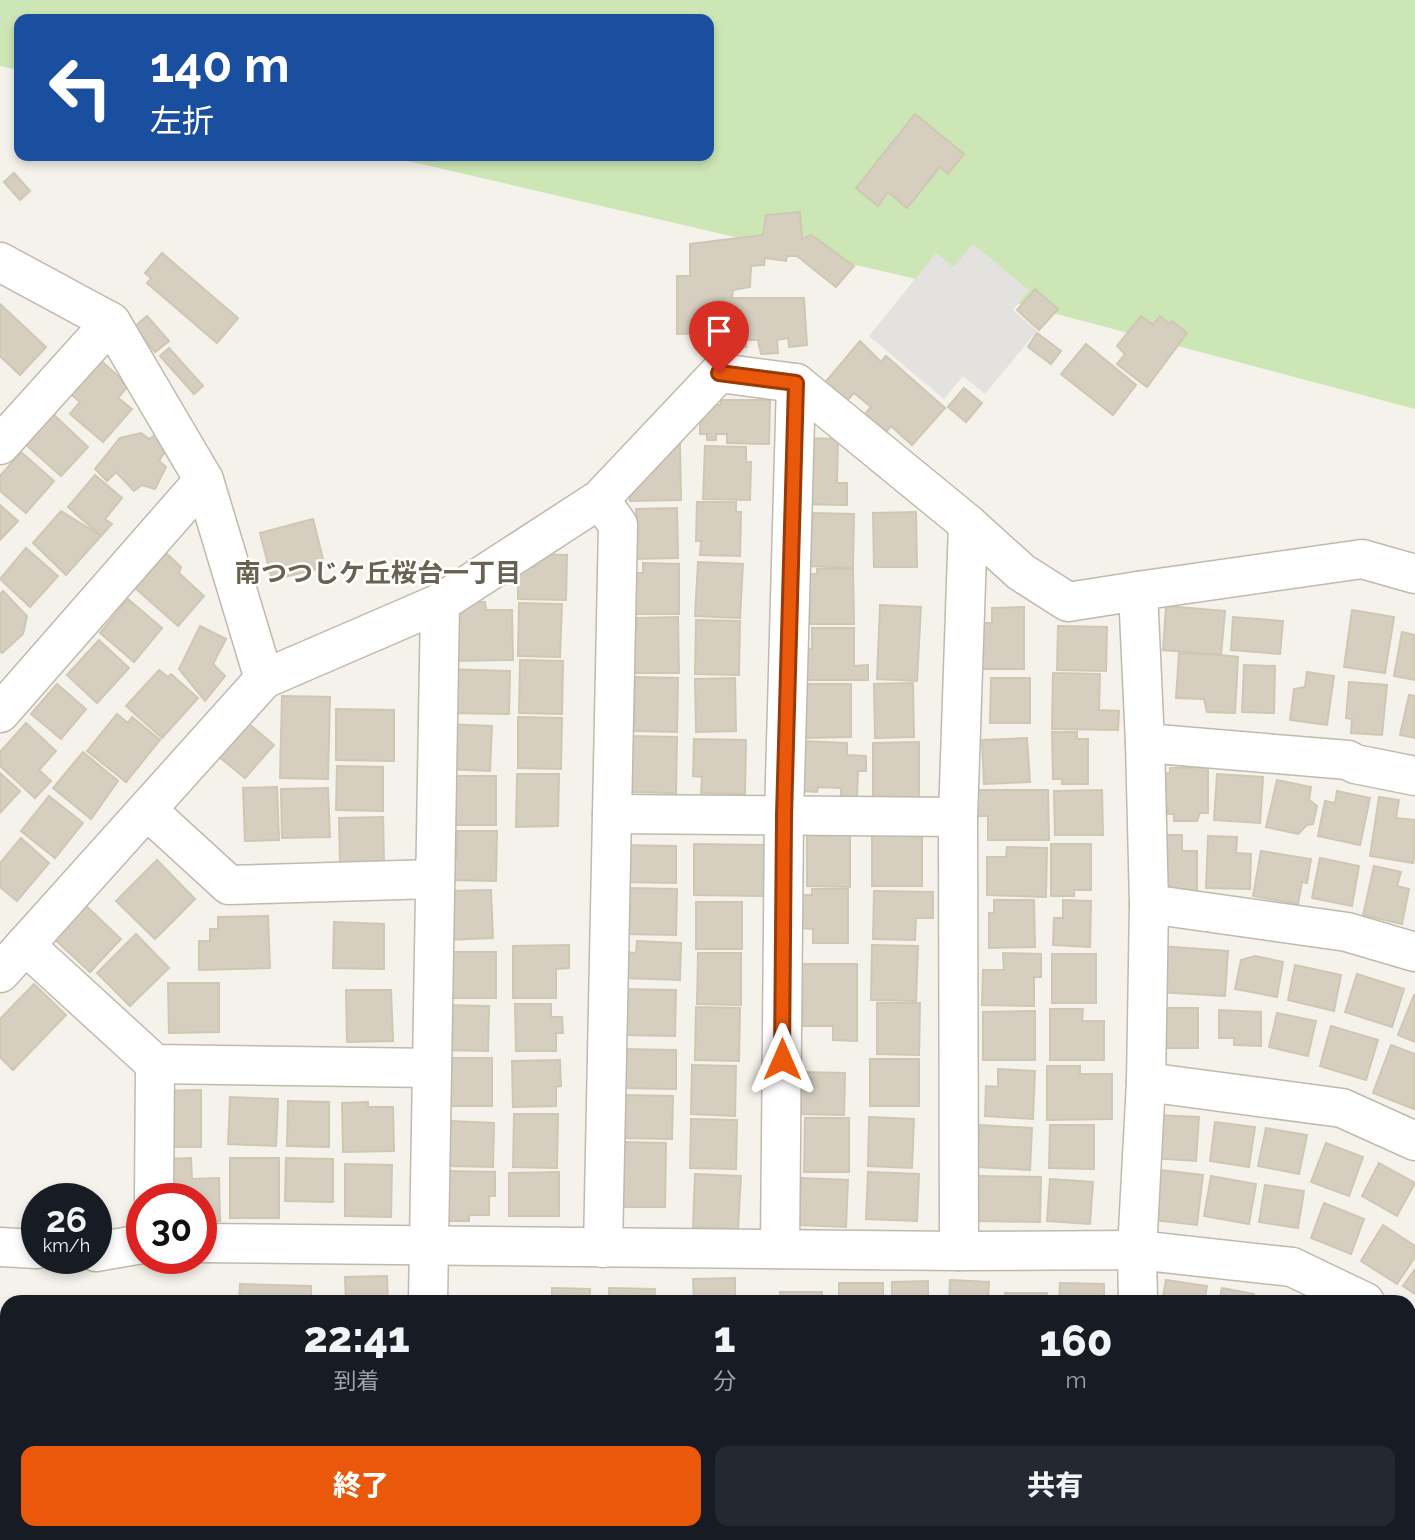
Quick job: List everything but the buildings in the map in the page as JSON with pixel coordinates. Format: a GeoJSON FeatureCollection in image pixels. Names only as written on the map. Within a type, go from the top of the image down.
{"type":"FeatureCollection","features":[{"type":"Feature","properties":{"kind":"street"},"geometry":{"type":"LineString","coordinates":[[0,262],[111,322],[204,480],[264,680]]}},
{"type":"Feature","properties":{"kind":"street"},"geometry":{"type":"LineString","coordinates":[[0,444],[111,322]]}},
{"type":"Feature","properties":{"kind":"street"},"geometry":{"type":"LineString","coordinates":[[0,973],[264,680],[440,603],[600,499],[719,373],[796,383],[968,524],[1021,572],[1068,602],[1362,559],[1415,574]]}},
{"type":"Feature","properties":{"kind":"street"},"geometry":{"type":"LineString","coordinates":[[780,1249],[784,816],[796,383]]}},
{"type":"Feature","properties":{"kind":"street"},"geometry":{"type":"LineString","coordinates":[[0,713],[204,480]]}},
{"type":"Feature","properties":{"kind":"street"},"geometry":{"type":"LineString","coordinates":[[600,499],[618,525],[603,1248]]}},
{"type":"Feature","properties":{"kind":"street"},"geometry":{"type":"LineString","coordinates":[[959,1251],[958,817],[968,524]]}},
{"type":"Feature","properties":{"kind":"street"},"geometry":{"type":"LineString","coordinates":[[1138,590],[1149,904],[1146,1083],[1137,1250],[1138,1295]]}},
{"type":"Feature","properties":{"kind":"street"},"geometry":{"type":"LineString","coordinates":[[428,1295],[440,603]]}},
{"type":"Feature","properties":{"kind":"street"},"geometry":{"type":"LineString","coordinates":[[1144,743],[1348,760],[1355,764],[1415,776]]}},
{"type":"Feature","properties":{"kind":"street"},"geometry":{"type":"LineString","coordinates":[[147,810],[229,885],[435,879]]}},
{"type":"Feature","properties":{"kind":"street"},"geometry":{"type":"LineString","coordinates":[[612,814],[958,817]]}},
{"type":"Feature","properties":{"kind":"street"},"geometry":{"type":"LineString","coordinates":[[1149,904],[1347,932],[1415,951]]}},
{"type":"Feature","properties":{"kind":"street"},"geometry":{"type":"LineString","coordinates":[[25,945],[155,1064],[432,1068]]}},
{"type":"Feature","properties":{"kind":"street"},"geometry":{"type":"LineString","coordinates":[[153,1183],[155,1064]]}},
{"type":"Feature","properties":{"kind":"street"},"geometry":{"type":"LineString","coordinates":[[1146,1083],[1342,1108],[1415,1141]]}},
{"type":"Feature","properties":{"kind":"street"},"geometry":{"type":"LineString","coordinates":[[217,1243],[959,1251],[1137,1250],[1292,1267],[1350,1295]]}},
{"type":"Feature","properties":{"kind":"street"},"geometry":{"type":"LineString","coordinates":[[0,1247],[21,1248]]}},
{"type":"Feature","properties":{"kind":"street"},"geometry":{"type":"LineString","coordinates":[[1133,1540],[1144,1540]]}},
{"type":"Feature","properties":{"kind":"green space"},"geometry":{"type":"Polygon","coordinates":[[[0,0],[1415,0],[1415,409],[985,295],[409,161],[714,161],[714,14],[14,14],[14,69],[0,66],[0,0]]]}},
{"type":"Feature","properties":{"kind":"shaded area"},"geometry":{"type":"Polygon","coordinates":[[[973,244],[1029,290],[1013,310],[1037,331],[985,394],[963,376],[944,399],[869,336],[936,253],[953,267],[973,244]]]}},
{"type":"Feature","properties":{"kind":"district","name":"南つつじケ丘桜台一丁目"},"geometry":{"type":"Point","coordinates":[378,573]}},
{"type":"Feature","properties":{"kind":"route"},"geometry":{"type":"LineString","coordinates":[[719,373],[796,383],[784,816],[782,1059]]}}]}
